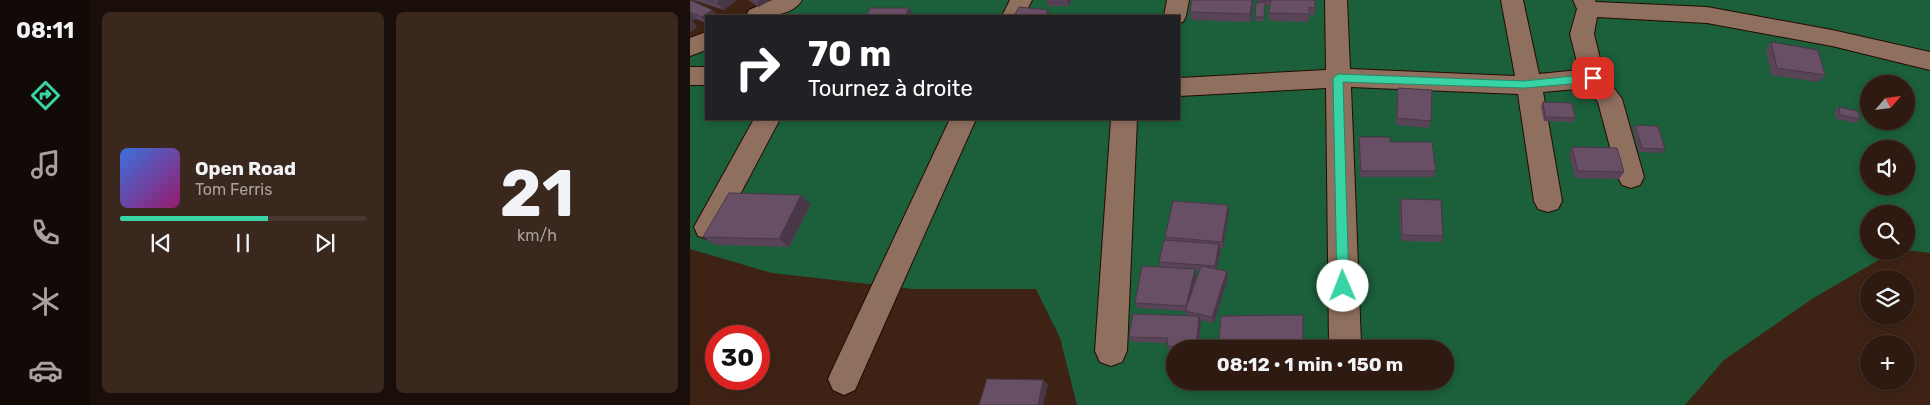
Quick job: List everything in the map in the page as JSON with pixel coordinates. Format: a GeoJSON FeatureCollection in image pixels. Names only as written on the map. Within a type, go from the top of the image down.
{"type":"FeatureCollection","features":[{"type":"Feature","properties":{"kind":"street"},"geometry":{"type":"LineString","coordinates":[[759,15],[791,0]]}},
{"type":"Feature","properties":{"kind":"street"},"geometry":{"type":"LineString","coordinates":[[1014,15],[1021,0]]}},
{"type":"Feature","properties":{"kind":"street"},"geometry":{"type":"LineString","coordinates":[[1174,15],[1178,0]]}},
{"type":"Feature","properties":{"kind":"street"},"geometry":{"type":"LineString","coordinates":[[1336,0],[1345,340]]}},
{"type":"Feature","properties":{"kind":"street"},"geometry":{"type":"LineString","coordinates":[[1512,0],[1529,84],[1548,202]]}},
{"type":"Feature","properties":{"kind":"street"},"geometry":{"type":"LineString","coordinates":[[1631,177],[1610,99],[1593,78],[1582,34],[1586,5],[1715,9],[1930,60]]}},
{"type":"Feature","properties":{"kind":"street"},"geometry":{"type":"LineString","coordinates":[[690,48],[705,40]]}},
{"type":"Feature","properties":{"kind":"street"},"geometry":{"type":"LineString","coordinates":[[690,76],[705,76]]}},
{"type":"Feature","properties":{"kind":"street"},"geometry":{"type":"LineString","coordinates":[[1180,88],[1338,78],[1529,84],[1593,78]]}},
{"type":"Feature","properties":{"kind":"street"},"geometry":{"type":"LineString","coordinates":[[708,227],[767,120]]}},
{"type":"Feature","properties":{"kind":"street"},"geometry":{"type":"LineString","coordinates":[[844,379],[963,120]]}},
{"type":"Feature","properties":{"kind":"street"},"geometry":{"type":"LineString","coordinates":[[1111,351],[1124,120]]}},
{"type":"Feature","properties":{"kind":"green space"},"geometry":{"type":"Polygon","coordinates":[[[782,0],[1930,0],[1930,253],[1915,251],[1915,205],[1860,205],[1860,260],[1879,260],[1812,299],[1724,360],[1685,405],[1077,405],[1060,338],[1036,289],[913,289],[772,273],[690,249],[690,45],[705,38],[705,120],[1180,120],[1180,15],[752,15],[782,0]]]}},
{"type":"Feature","properties":{"kind":"building"},"geometry":{"type":"Polygon","coordinates":[[[690,0],[712,10],[702,17],[690,12],[690,0]]]}},
{"type":"Feature","properties":{"kind":"building"},"geometry":{"type":"Polygon","coordinates":[[[709,0],[720,0],[717,3],[709,0]]]}},
{"type":"Feature","properties":{"kind":"building"},"geometry":{"type":"Polygon","coordinates":[[[1047,0],[1068,0],[1068,2],[1047,2],[1047,0]]]}},
{"type":"Feature","properties":{"kind":"building"},"geometry":{"type":"Polygon","coordinates":[[[1192,0],[1252,0],[1250,14],[1190,12],[1192,0]]]}},
{"type":"Feature","properties":{"kind":"building"},"geometry":{"type":"Polygon","coordinates":[[[1271,0],[1315,0],[1315,8],[1309,7],[1309,14],[1269,13],[1271,0]]]}},
{"type":"Feature","properties":{"kind":"building"},"geometry":{"type":"Polygon","coordinates":[[[1265,2],[1264,17],[1255,17],[1256,3],[1265,2]]]}},
{"type":"Feature","properties":{"kind":"building"},"geometry":{"type":"Polygon","coordinates":[[[1019,7],[1048,10],[1046,15],[1015,15],[1019,7]]]}},
{"type":"Feature","properties":{"kind":"building"},"geometry":{"type":"Polygon","coordinates":[[[870,8],[909,8],[906,15],[866,15],[870,8]]]}},
{"type":"Feature","properties":{"kind":"building"},"geometry":{"type":"Polygon","coordinates":[[[1771,42],[1818,50],[1825,75],[1777,68],[1771,42]]]}},
{"type":"Feature","properties":{"kind":"building"},"geometry":{"type":"Polygon","coordinates":[[[1398,88],[1432,90],[1431,121],[1397,118],[1398,88]]]}},
{"type":"Feature","properties":{"kind":"building"},"geometry":{"type":"Polygon","coordinates":[[[1543,102],[1572,103],[1575,118],[1545,117],[1543,102]]]}},
{"type":"Feature","properties":{"kind":"building"},"geometry":{"type":"Polygon","coordinates":[[[1839,107],[1858,111],[1860,119],[1840,115],[1839,107]]]}},
{"type":"Feature","properties":{"kind":"building"},"geometry":{"type":"Polygon","coordinates":[[[1635,125],[1658,126],[1665,149],[1642,148],[1635,125]]]}},
{"type":"Feature","properties":{"kind":"building"},"geometry":{"type":"Polygon","coordinates":[[[1359,137],[1390,137],[1390,142],[1432,142],[1436,171],[1361,171],[1359,137]]]}},
{"type":"Feature","properties":{"kind":"building"},"geometry":{"type":"Polygon","coordinates":[[[1572,147],[1617,148],[1624,172],[1578,171],[1572,147]]]}},
{"type":"Feature","properties":{"kind":"building"},"geometry":{"type":"Polygon","coordinates":[[[729,193],[801,195],[779,239],[703,237],[729,193]]]}},
{"type":"Feature","properties":{"kind":"building"},"geometry":{"type":"Polygon","coordinates":[[[1401,199],[1441,200],[1443,236],[1402,235],[1401,199]]]}},
{"type":"Feature","properties":{"kind":"building"},"geometry":{"type":"Polygon","coordinates":[[[1173,201],[1228,205],[1222,242],[1165,237],[1173,201]]]}},
{"type":"Feature","properties":{"kind":"building"},"geometry":{"type":"Polygon","coordinates":[[[1164,240],[1219,244],[1215,266],[1159,262],[1164,240]]]}},
{"type":"Feature","properties":{"kind":"building"},"geometry":{"type":"Polygon","coordinates":[[[1142,266],[1195,269],[1186,306],[1135,303],[1142,266]]]}},
{"type":"Feature","properties":{"kind":"building"},"geometry":{"type":"Polygon","coordinates":[[[1201,266],[1227,271],[1212,317],[1185,311],[1201,266]]]}},
{"type":"Feature","properties":{"kind":"building"},"geometry":{"type":"Polygon","coordinates":[[[1133,314],[1199,316],[1197,340],[1129,337],[1133,314]]]}},
{"type":"Feature","properties":{"kind":"building"},"geometry":{"type":"Polygon","coordinates":[[[1303,315],[1303,340],[1219,340],[1221,316],[1303,315]]]}},
{"type":"Feature","properties":{"kind":"building"},"geometry":{"type":"Polygon","coordinates":[[[987,379],[1043,380],[1038,405],[979,405],[987,379]]]}},
{"type":"Feature","properties":{"kind":"route"},"geometry":{"type":"LineString","coordinates":[[1343,286],[1338,78],[1524,85],[1593,78]]}}]}
